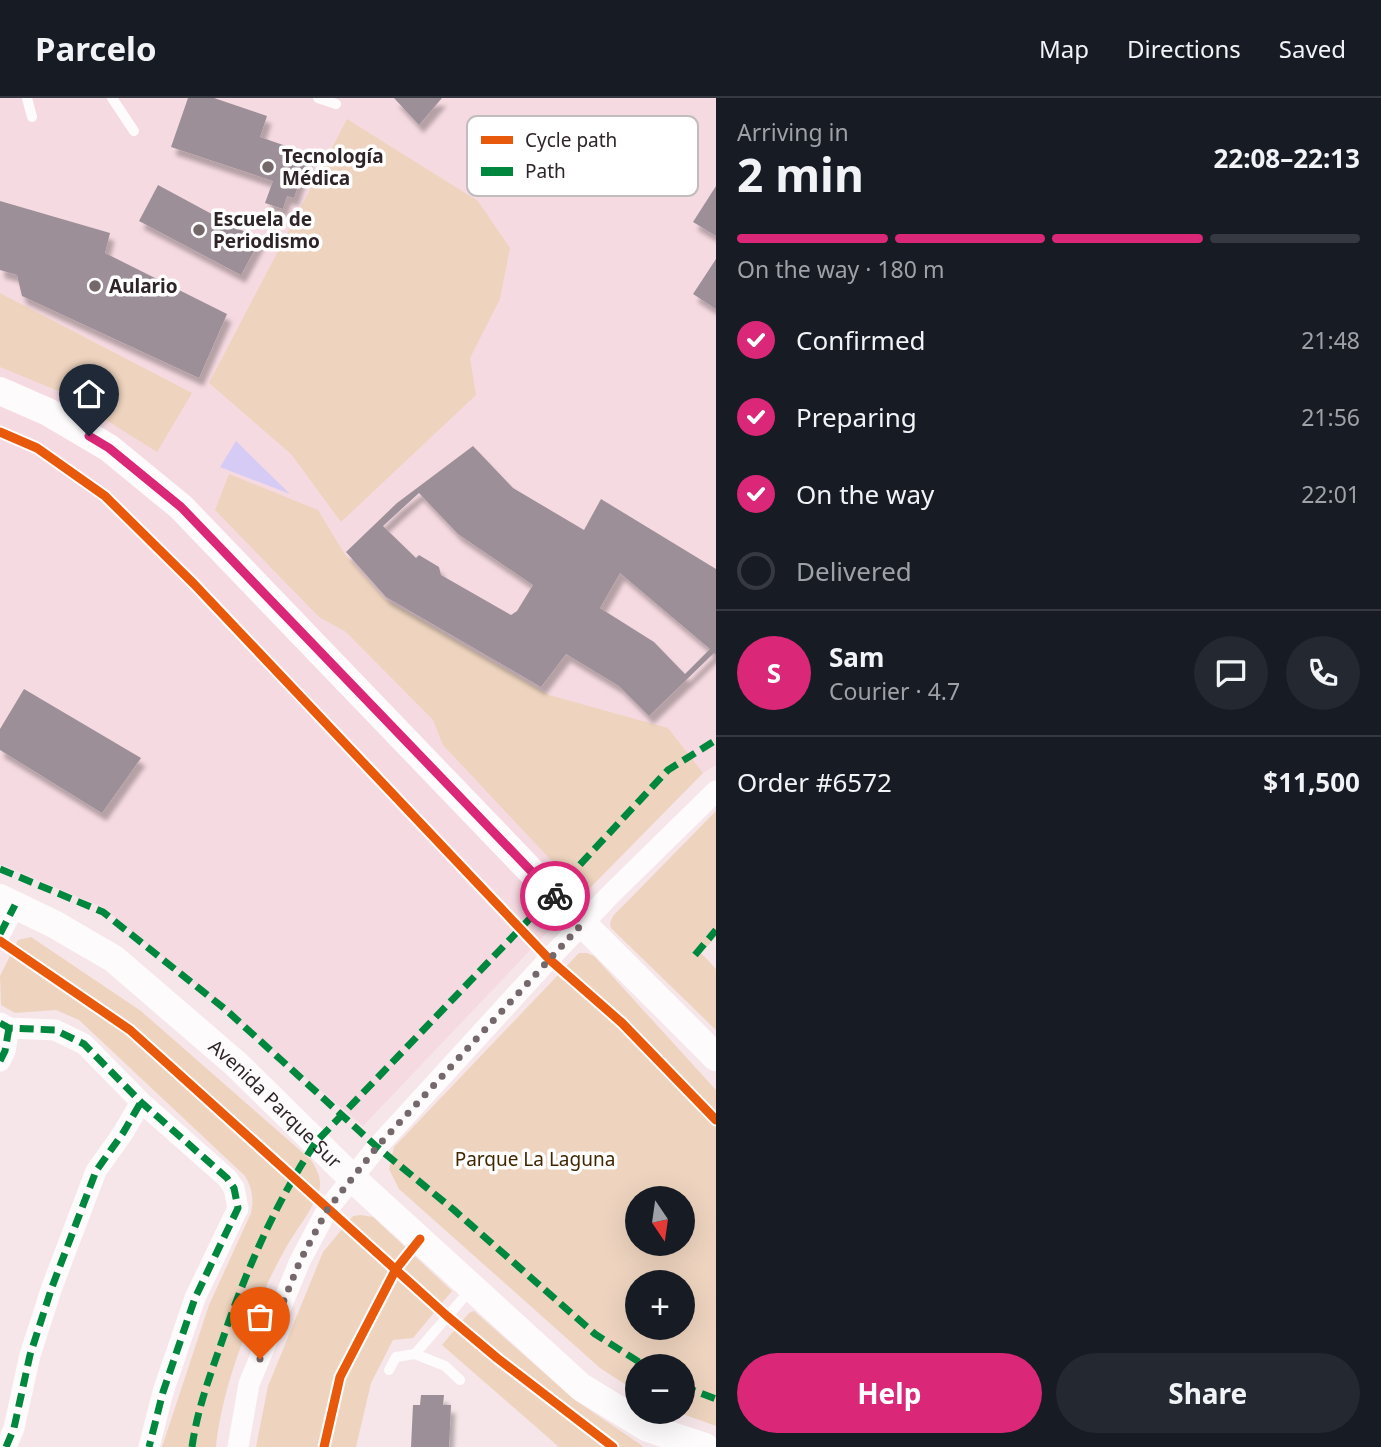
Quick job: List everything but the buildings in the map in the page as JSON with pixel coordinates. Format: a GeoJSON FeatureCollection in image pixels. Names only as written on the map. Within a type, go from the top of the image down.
{"type":"FeatureCollection","features":[{"type":"Feature","properties":{"kind":"street"},"geometry":{"type":"LineString","coordinates":[[0,391],[48,412],[109,448],[181,507],[582,924],[716,1057]]}},
{"type":"Feature","properties":{"kind":"street"},"geometry":{"type":"LineString","coordinates":[[237,1447],[249,1384],[300,1261],[327,1210],[377,1147],[582,924],[716,791]]}},
{"type":"Feature","properties":{"kind":"street"},"geometry":{"type":"LineString","coordinates":[[0,934],[7,901]]}},
{"type":"Feature","properties":{"kind":"street","name":"Avenida Parque Sur"},"geometry":{"type":"LineString","coordinates":[[7,901],[54,924],[114,959],[236,1064],[352,1178],[581,1387],[648,1428],[705,1447]]}},
{"type":"Feature","properties":{"kind":"street"},"geometry":{"type":"LineString","coordinates":[[0,1061],[5,1051],[4,1025],[55,1030],[85,1044],[141,1102],[227,1178],[234,1188],[239,1208],[195,1298],[163,1392],[149,1447]]}},
{"type":"Feature","properties":{"kind":"street"},"geometry":{"type":"LineString","coordinates":[[6,1447],[14,1427],[30,1355],[52,1287],[96,1171],[141,1102]]}},
{"type":"Feature","properties":{"kind":"lane"},"geometry":{"type":"LineString","coordinates":[[27,98],[32,117]]}},
{"type":"Feature","properties":{"kind":"lane"},"geometry":{"type":"LineString","coordinates":[[112,98],[134,131]]}},
{"type":"Feature","properties":{"kind":"lane"},"geometry":{"type":"LineString","coordinates":[[318,98],[336,104]]}},
{"type":"Feature","properties":{"kind":"lane"},"geometry":{"type":"LineString","coordinates":[[415,1354],[473,1287]]}},
{"type":"Feature","properties":{"kind":"lane"},"geometry":{"type":"LineString","coordinates":[[389,1370],[396,1357],[415,1354],[445,1366],[460,1380]]}},
{"type":"Feature","properties":{"kind":"shaded area"},"geometry":{"type":"Polygon","coordinates":[[[0,98],[716,98],[716,765],[703,773],[598,879],[363,1126],[104,908],[0,864],[0,98]]]}},
{"type":"Feature","properties":{"kind":"shaded area"},"geometry":{"type":"Polygon","coordinates":[[[236,441],[290,494],[220,467],[236,441]]]}},
{"type":"Feature","properties":{"kind":"green space"},"geometry":{"type":"Polygon","coordinates":[[[347,119],[478,201],[510,248],[500,299],[470,358],[476,395],[341,522],[291,454],[209,383],[347,119]]]}},
{"type":"Feature","properties":{"kind":"green space"},"geometry":{"type":"Polygon","coordinates":[[[0,293],[192,393],[157,452],[63,393],[0,367],[0,293]]]}},
{"type":"Feature","properties":{"kind":"green space"},"geometry":{"type":"Polygon","coordinates":[[[229,474],[318,510],[344,553],[385,599],[549,695],[668,728],[703,773],[589,889],[578,889],[443,745],[433,720],[346,632],[319,617],[215,510],[229,474]]]}},
{"type":"Feature","properties":{"kind":"green space"},"geometry":{"type":"Polygon","coordinates":[[[716,811],[716,937],[701,953],[716,969],[716,1030],[611,928],[610,923],[613,916],[716,811]]]}},
{"type":"Feature","properties":{"kind":"green space"},"geometry":{"type":"Polygon","coordinates":[[[31,937],[141,1011],[311,1160],[319,1175],[319,1192],[287,1245],[250,1322],[225,1398],[216,1447],[162,1447],[209,1305],[251,1213],[249,1185],[245,1176],[79,1020],[56,1010],[15,1013],[1,1005],[0,976],[18,940],[31,937]]]}},
{"type":"Feature","properties":{"kind":"green space","name":"Parque La Laguna"},"geometry":{"type":"Polygon","coordinates":[[[579,953],[594,956],[716,1090],[716,1426],[695,1418],[695,1354],[625,1354],[625,1384],[600,1368],[399,1189],[389,1169],[394,1147],[579,953]]]}},
{"type":"Feature","properties":{"kind":"green space"},"geometry":{"type":"Polygon","coordinates":[[[353,1216],[373,1217],[452,1291],[413,1338],[393,1340],[371,1383],[356,1447],[256,1447],[268,1386],[323,1252],[353,1216]]]}},
{"type":"Feature","properties":{"kind":"green space"},"geometry":{"type":"Polygon","coordinates":[[[474,1311],[575,1400],[644,1447],[559,1447],[442,1345],[469,1313],[474,1311]]]}},
{"type":"Feature","properties":{"kind":"marked path"},"geometry":{"type":"LineString","coordinates":[[192,1447],[208,1382],[251,1265],[287,1190],[316,1142],[668,770],[716,740]]}},
{"type":"Feature","properties":{"kind":"marked path"},"geometry":{"type":"LineString","coordinates":[[0,869],[103,912],[225,1009],[377,1147],[454,1210],[595,1334],[627,1354]]}},
{"type":"Feature","properties":{"kind":"marked path"},"geometry":{"type":"LineString","coordinates":[[0,934],[15,905]]}},
{"type":"Feature","properties":{"kind":"marked path"},"geometry":{"type":"LineString","coordinates":[[695,955],[716,930]]}},
{"type":"Feature","properties":{"kind":"marked path"},"geometry":{"type":"LineString","coordinates":[[0,1023],[9,1028],[55,1030],[84,1044],[141,1102],[227,1178],[234,1188],[238,1208],[195,1298],[163,1392],[149,1447]]}},
{"type":"Feature","properties":{"kind":"marked path"},"geometry":{"type":"LineString","coordinates":[[0,1061],[5,1051],[9,1028]]}},
{"type":"Feature","properties":{"kind":"marked path"},"geometry":{"type":"LineString","coordinates":[[6,1447],[14,1428],[30,1355],[52,1287],[96,1171],[141,1102]]}},
{"type":"Feature","properties":{"kind":"marked path"},"geometry":{"type":"LineString","coordinates":[[695,1391],[716,1399]]}},
{"type":"Feature","properties":{"kind":"cycle path"},"geometry":{"type":"LineString","coordinates":[[0,432],[37,448],[105,496],[194,584],[549,959],[622,1023],[716,1120]]}},
{"type":"Feature","properties":{"kind":"cycle path"},"geometry":{"type":"LineString","coordinates":[[0,941],[130,1030],[447,1316],[613,1447]]}},
{"type":"Feature","properties":{"kind":"cycle path"},"geometry":{"type":"LineString","coordinates":[[324,1447],[340,1377],[396,1269],[420,1239]]}},
{"type":"Feature","properties":{"kind":"way so far"},"geometry":{"type":"LineString","coordinates":[[260,1359],[300,1261],[327,1210],[377,1147],[582,924],[555,896]]}},
{"type":"Feature","properties":{"kind":"place","name":"Tecnología Médica"},"geometry":{"type":"Point","coordinates":[268,167]}},
{"type":"Feature","properties":{"kind":"place","name":"Escuela de Periodismo"},"geometry":{"type":"Point","coordinates":[199,230]}},
{"type":"Feature","properties":{"kind":"place","name":"Aulario"},"geometry":{"type":"Point","coordinates":[95,286]}},
{"type":"Feature","properties":{"kind":"route"},"geometry":{"type":"LineString","coordinates":[[89,436],[148,478],[181,507],[555,896]]}}]}
